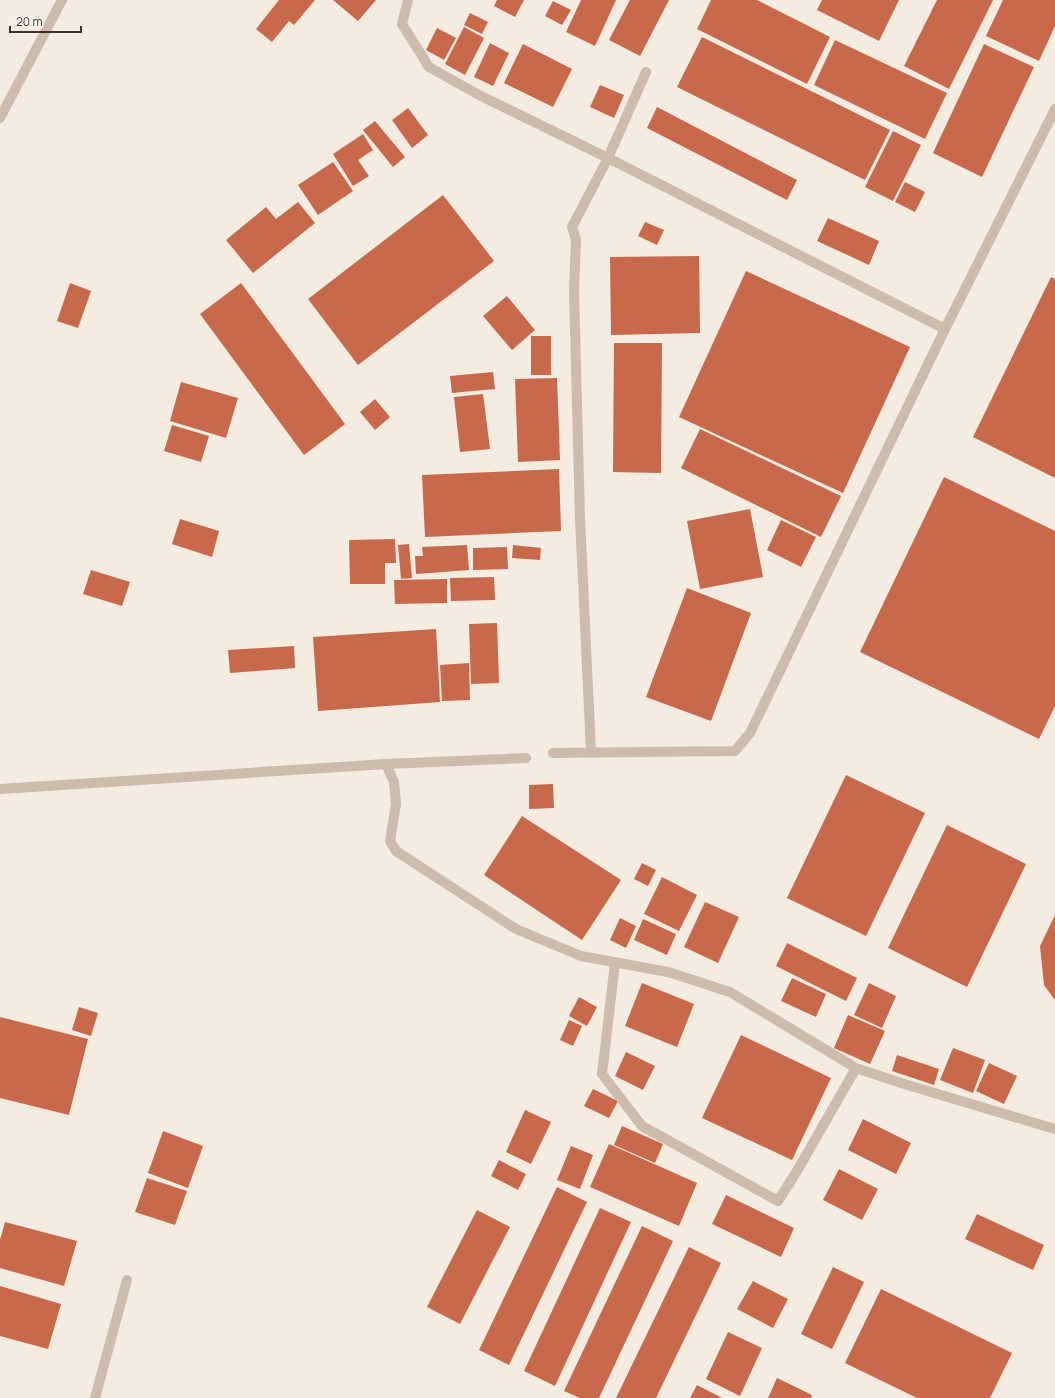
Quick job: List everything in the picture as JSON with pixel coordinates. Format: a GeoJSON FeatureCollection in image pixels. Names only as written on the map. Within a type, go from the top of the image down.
{"type":"FeatureCollection","features":[{"type":"Feature","properties":{"kind":"lane"},"geometry":{"type":"LineString","coordinates":[[0,118],[62,0]]}},
{"type":"Feature","properties":{"kind":"lane"},"geometry":{"type":"LineString","coordinates":[[408,0],[402,24],[430,67],[479,95],[608,158],[945,329]]}},
{"type":"Feature","properties":{"kind":"lane"},"geometry":{"type":"LineString","coordinates":[[591,752],[580,518],[574,291],[576,240],[572,227],[608,158],[646,72]]}},
{"type":"Feature","properties":{"kind":"lane"},"geometry":{"type":"LineString","coordinates":[[553,753],[735,751],[750,733],[945,329],[1055,109]]}},
{"type":"Feature","properties":{"kind":"lane"},"geometry":{"type":"LineString","coordinates":[[0,789],[386,764],[526,758]]}},
{"type":"Feature","properties":{"kind":"lane"},"geometry":{"type":"LineString","coordinates":[[386,764],[394,782],[396,804],[390,841],[396,851],[516,929],[581,956],[668,972],[730,992],[856,1068],[1055,1129]]}},
{"type":"Feature","properties":{"kind":"lane"},"geometry":{"type":"LineString","coordinates":[[615,963],[602,1074],[642,1126],[778,1201],[797,1171],[856,1068]]}},
{"type":"Feature","properties":{"kind":"lane"},"geometry":{"type":"LineString","coordinates":[[95,1398],[127,1280]]}},
{"type":"Feature","properties":{"kind":"building"},"geometry":{"type":"Polygon","coordinates":[[[279,0],[315,0],[294,25],[289,21],[272,42],[256,29],[279,0]]]}},
{"type":"Feature","properties":{"kind":"building"},"geometry":{"type":"Polygon","coordinates":[[[333,0],[376,0],[358,21],[333,0]]]}},
{"type":"Feature","properties":{"kind":"building"},"geometry":{"type":"Polygon","coordinates":[[[497,0],[524,0],[515,17],[494,6],[497,0]]]}},
{"type":"Feature","properties":{"kind":"building"},"geometry":{"type":"Polygon","coordinates":[[[581,0],[616,0],[595,46],[566,32],[581,0]]]}},
{"type":"Feature","properties":{"kind":"building"},"geometry":{"type":"Polygon","coordinates":[[[630,0],[669,0],[640,56],[609,40],[630,0]]]}},
{"type":"Feature","properties":{"kind":"building"},"geometry":{"type":"Polygon","coordinates":[[[711,0],[757,0],[830,37],[807,84],[697,29],[711,0]]]}},
{"type":"Feature","properties":{"kind":"building"},"geometry":{"type":"Polygon","coordinates":[[[822,0],[899,0],[879,41],[817,10],[822,0]]]}},
{"type":"Feature","properties":{"kind":"building"},"geometry":{"type":"Polygon","coordinates":[[[937,0],[993,0],[949,89],[904,66],[937,0]]]}},
{"type":"Feature","properties":{"kind":"building"},"geometry":{"type":"Polygon","coordinates":[[[1003,0],[1055,0],[1055,26],[1039,61],[986,36],[1003,0]]]}},
{"type":"Feature","properties":{"kind":"building"},"geometry":{"type":"Polygon","coordinates":[[[553,1],[571,10],[562,25],[545,16],[553,1]]]}},
{"type":"Feature","properties":{"kind":"building"},"geometry":{"type":"Polygon","coordinates":[[[470,13],[488,22],[482,34],[464,25],[470,13]]]}},
{"type":"Feature","properties":{"kind":"building"},"geometry":{"type":"Polygon","coordinates":[[[464,27],[484,38],[465,75],[445,64],[464,27]]]}},
{"type":"Feature","properties":{"kind":"building"},"geometry":{"type":"Polygon","coordinates":[[[437,28],[456,38],[444,60],[426,50],[437,28]]]}},
{"type":"Feature","properties":{"kind":"building"},"geometry":{"type":"Polygon","coordinates":[[[702,37],[890,130],[865,180],[677,87],[702,37]]]}},
{"type":"Feature","properties":{"kind":"building"},"geometry":{"type":"Polygon","coordinates":[[[835,40],[947,93],[925,139],[814,85],[835,40]]]}},
{"type":"Feature","properties":{"kind":"building"},"geometry":{"type":"Polygon","coordinates":[[[490,43],[509,53],[493,86],[474,77],[490,43]]]}},
{"type":"Feature","properties":{"kind":"building"},"geometry":{"type":"Polygon","coordinates":[[[523,44],[572,69],[553,107],[504,83],[523,44]]]}},
{"type":"Feature","properties":{"kind":"building"},"geometry":{"type":"Polygon","coordinates":[[[984,44],[1034,67],[982,177],[933,153],[984,44]]]}},
{"type":"Feature","properties":{"kind":"building"},"geometry":{"type":"Polygon","coordinates":[[[600,85],[624,95],[614,118],[590,107],[600,85]]]}},
{"type":"Feature","properties":{"kind":"building"},"geometry":{"type":"Polygon","coordinates":[[[657,107],[797,180],[787,200],[647,128],[657,107]]]}},
{"type":"Feature","properties":{"kind":"building"},"geometry":{"type":"Polygon","coordinates":[[[408,108],[428,135],[412,148],[392,120],[408,108]]]}},
{"type":"Feature","properties":{"kind":"building"},"geometry":{"type":"Polygon","coordinates":[[[375,121],[405,157],[393,167],[363,130],[375,121]]]}},
{"type":"Feature","properties":{"kind":"building"},"geometry":{"type":"Polygon","coordinates":[[[893,131],[921,145],[893,201],[865,187],[893,131]]]}},
{"type":"Feature","properties":{"kind":"building"},"geometry":{"type":"Polygon","coordinates":[[[363,134],[373,150],[358,160],[369,176],[353,186],[333,154],[363,134]]]}},
{"type":"Feature","properties":{"kind":"building"},"geometry":{"type":"Polygon","coordinates":[[[333,162],[353,191],[318,215],[298,185],[333,162]]]}},
{"type":"Feature","properties":{"kind":"building"},"geometry":{"type":"Polygon","coordinates":[[[905,182],[925,192],[915,212],[895,202],[905,182]]]}},
{"type":"Feature","properties":{"kind":"building"},"geometry":{"type":"Polygon","coordinates":[[[443,195],[494,261],[358,365],[308,299],[443,195]]]}},
{"type":"Feature","properties":{"kind":"building"},"geometry":{"type":"Polygon","coordinates":[[[298,202],[315,223],[253,273],[226,240],[266,207],[276,219],[298,202]]]}},
{"type":"Feature","properties":{"kind":"building"},"geometry":{"type":"Polygon","coordinates":[[[828,218],[879,241],[869,265],[817,241],[828,218]]]}},
{"type":"Feature","properties":{"kind":"building"},"geometry":{"type":"Polygon","coordinates":[[[645,222],[664,230],[657,245],[638,236],[645,222]]]}},
{"type":"Feature","properties":{"kind":"building"},"geometry":{"type":"Polygon","coordinates":[[[699,256],[700,333],[611,335],[610,257],[699,256]]]}},
{"type":"Feature","properties":{"kind":"building"},"geometry":{"type":"Polygon","coordinates":[[[746,271],[910,347],[843,493],[679,417],[746,271]]]}},
{"type":"Feature","properties":{"kind":"building"},"geometry":{"type":"Polygon","coordinates":[[[1051,277],[1055,279],[1055,478],[973,437],[1051,277]]]}},
{"type":"Feature","properties":{"kind":"building"},"geometry":{"type":"Polygon","coordinates":[[[70,283],[91,291],[78,328],[57,321],[70,283]]]}},
{"type":"Feature","properties":{"kind":"building"},"geometry":{"type":"Polygon","coordinates":[[[241,283],[345,424],[304,455],[200,314],[241,283]]]}},
{"type":"Feature","properties":{"kind":"building"},"geometry":{"type":"Polygon","coordinates":[[[507,296],[535,330],[512,350],[483,316],[507,296]]]}},
{"type":"Feature","properties":{"kind":"building"},"geometry":{"type":"Polygon","coordinates":[[[531,336],[551,336],[551,375],[531,375],[531,336]]]}},
{"type":"Feature","properties":{"kind":"building"},"geometry":{"type":"Polygon","coordinates":[[[614,343],[662,343],[661,473],[613,472],[614,343]]]}},
{"type":"Feature","properties":{"kind":"building"},"geometry":{"type":"Polygon","coordinates":[[[493,372],[495,389],[452,393],[450,376],[493,372]]]}},
{"type":"Feature","properties":{"kind":"building"},"geometry":{"type":"Polygon","coordinates":[[[557,378],[560,460],[518,462],[515,379],[557,378]]]}},
{"type":"Feature","properties":{"kind":"building"},"geometry":{"type":"Polygon","coordinates":[[[181,382],[238,398],[226,438],[170,421],[181,382]]]}},
{"type":"Feature","properties":{"kind":"building"},"geometry":{"type":"Polygon","coordinates":[[[483,394],[490,449],[460,452],[454,397],[483,394]]]}},
{"type":"Feature","properties":{"kind":"building"},"geometry":{"type":"Polygon","coordinates":[[[375,399],[390,417],[375,430],[360,412],[375,399]]]}},
{"type":"Feature","properties":{"kind":"building"},"geometry":{"type":"Polygon","coordinates":[[[172,425],[209,436],[201,462],[164,451],[172,425]]]}},
{"type":"Feature","properties":{"kind":"building"},"geometry":{"type":"Polygon","coordinates":[[[700,429],[841,496],[821,537],[681,468],[700,429]]]}},
{"type":"Feature","properties":{"kind":"building"},"geometry":{"type":"Polygon","coordinates":[[[559,469],[561,531],[425,537],[422,475],[559,469]]]}},
{"type":"Feature","properties":{"kind":"building"},"geometry":{"type":"Polygon","coordinates":[[[944,477],[1055,531],[1055,706],[1039,739],[860,652],[944,477]]]}},
{"type":"Feature","properties":{"kind":"building"},"geometry":{"type":"Polygon","coordinates":[[[750,509],[763,577],[700,589],[687,521],[750,509]]]}},
{"type":"Feature","properties":{"kind":"building"},"geometry":{"type":"Polygon","coordinates":[[[180,519],[219,531],[212,557],[172,544],[180,519]]]}},
{"type":"Feature","properties":{"kind":"building"},"geometry":{"type":"Polygon","coordinates":[[[781,520],[816,537],[801,567],[767,550],[781,520]]]}},
{"type":"Feature","properties":{"kind":"building"},"geometry":{"type":"Polygon","coordinates":[[[395,539],[396,563],[385,563],[385,584],[350,584],[349,540],[395,539]]]}},
{"type":"Feature","properties":{"kind":"building"},"geometry":{"type":"Polygon","coordinates":[[[409,544],[412,578],[401,579],[398,545],[409,544]]]}},
{"type":"Feature","properties":{"kind":"building"},"geometry":{"type":"Polygon","coordinates":[[[467,545],[469,570],[416,574],[415,556],[423,556],[422,547],[467,545]]]}},
{"type":"Feature","properties":{"kind":"building"},"geometry":{"type":"Polygon","coordinates":[[[513,545],[541,548],[540,560],[512,558],[513,545]]]}},
{"type":"Feature","properties":{"kind":"building"},"geometry":{"type":"Polygon","coordinates":[[[507,547],[508,569],[473,570],[473,548],[507,547]]]}},
{"type":"Feature","properties":{"kind":"building"},"geometry":{"type":"Polygon","coordinates":[[[91,570],[130,582],[122,606],[83,594],[91,570]]]}},
{"type":"Feature","properties":{"kind":"building"},"geometry":{"type":"Polygon","coordinates":[[[494,577],[495,600],[451,601],[450,578],[494,577]]]}},
{"type":"Feature","properties":{"kind":"building"},"geometry":{"type":"Polygon","coordinates":[[[447,579],[447,603],[395,604],[394,580],[447,579]]]}},
{"type":"Feature","properties":{"kind":"building"},"geometry":{"type":"Polygon","coordinates":[[[687,588],[751,613],[711,721],[646,697],[687,588]]]}},
{"type":"Feature","properties":{"kind":"building"},"geometry":{"type":"Polygon","coordinates":[[[497,623],[499,683],[471,684],[469,624],[497,623]]]}},
{"type":"Feature","properties":{"kind":"building"},"geometry":{"type":"Polygon","coordinates":[[[436,629],[440,702],[318,711],[313,637],[436,629]]]}},
{"type":"Feature","properties":{"kind":"building"},"geometry":{"type":"Polygon","coordinates":[[[294,646],[295,668],[230,673],[228,650],[294,646]]]}},
{"type":"Feature","properties":{"kind":"building"},"geometry":{"type":"Polygon","coordinates":[[[469,663],[470,700],[442,701],[440,665],[469,663]]]}},
{"type":"Feature","properties":{"kind":"building"},"geometry":{"type":"Polygon","coordinates":[[[846,775],[925,813],[866,936],[787,898],[846,775]]]}},
{"type":"Feature","properties":{"kind":"building"},"geometry":{"type":"Polygon","coordinates":[[[553,784],[554,808],[529,809],[529,785],[553,784]]]}},
{"type":"Feature","properties":{"kind":"building"},"geometry":{"type":"Polygon","coordinates":[[[522,816],[621,880],[582,940],[484,875],[522,816]]]}},
{"type":"Feature","properties":{"kind":"building"},"geometry":{"type":"Polygon","coordinates":[[[947,825],[1026,864],[967,987],[888,948],[947,825]]]}},
{"type":"Feature","properties":{"kind":"building"},"geometry":{"type":"Polygon","coordinates":[[[642,863],[656,870],[648,886],[634,879],[642,863]]]}},
{"type":"Feature","properties":{"kind":"building"},"geometry":{"type":"Polygon","coordinates":[[[662,877],[697,895],[679,931],[644,914],[662,877]]]}},
{"type":"Feature","properties":{"kind":"building"},"geometry":{"type":"Polygon","coordinates":[[[705,902],[739,917],[718,963],[684,947],[705,902]]]}},
{"type":"Feature","properties":{"kind":"building"},"geometry":{"type":"Polygon","coordinates":[[[1055,915],[1055,1000],[1044,985],[1040,946],[1055,915]]]}},
{"type":"Feature","properties":{"kind":"building"},"geometry":{"type":"Polygon","coordinates":[[[620,918],[636,926],[626,948],[610,940],[620,918]]]}},
{"type":"Feature","properties":{"kind":"building"},"geometry":{"type":"Polygon","coordinates":[[[643,919],[676,934],[667,955],[634,940],[643,919]]]}},
{"type":"Feature","properties":{"kind":"building"},"geometry":{"type":"Polygon","coordinates":[[[787,943],[857,978],[846,1001],[776,966],[787,943]]]}},
{"type":"Feature","properties":{"kind":"building"},"geometry":{"type":"Polygon","coordinates":[[[792,978],[826,994],[816,1017],[781,1001],[792,978]]]}},
{"type":"Feature","properties":{"kind":"building"},"geometry":{"type":"Polygon","coordinates":[[[642,983],[694,1004],[677,1047],[625,1026],[642,983]]]}},
{"type":"Feature","properties":{"kind":"building"},"geometry":{"type":"Polygon","coordinates":[[[869,983],[896,996],[882,1028],[854,1015],[869,983]]]}},
{"type":"Feature","properties":{"kind":"building"},"geometry":{"type":"Polygon","coordinates":[[[579,997],[597,1007],[587,1026],[569,1016],[579,997]]]}},
{"type":"Feature","properties":{"kind":"building"},"geometry":{"type":"Polygon","coordinates":[[[79,1007],[98,1013],[91,1036],[72,1030],[79,1007]]]}},
{"type":"Feature","properties":{"kind":"building"},"geometry":{"type":"Polygon","coordinates":[[[848,1015],[885,1031],[870,1064],[834,1048],[848,1015]]]}},
{"type":"Feature","properties":{"kind":"building"},"geometry":{"type":"Polygon","coordinates":[[[0,1017],[88,1039],[69,1115],[0,1098],[0,1017]]]}},
{"type":"Feature","properties":{"kind":"building"},"geometry":{"type":"Polygon","coordinates":[[[569,1020],[582,1026],[573,1046],[560,1040],[569,1020]]]}},
{"type":"Feature","properties":{"kind":"building"},"geometry":{"type":"Polygon","coordinates":[[[741,1035],[831,1078],[792,1160],[702,1118],[741,1035]]]}},
{"type":"Feature","properties":{"kind":"building"},"geometry":{"type":"Polygon","coordinates":[[[953,1048],[985,1060],[973,1093],[940,1080],[953,1048]]]}},
{"type":"Feature","properties":{"kind":"building"},"geometry":{"type":"Polygon","coordinates":[[[626,1052],[655,1066],[643,1090],[615,1076],[626,1052]]]}},
{"type":"Feature","properties":{"kind":"building"},"geometry":{"type":"Polygon","coordinates":[[[897,1055],[939,1069],[934,1085],[892,1071],[897,1055]]]}},
{"type":"Feature","properties":{"kind":"building"},"geometry":{"type":"Polygon","coordinates":[[[989,1063],[1017,1076],[1004,1104],[976,1091],[989,1063]]]}},
{"type":"Feature","properties":{"kind":"building"},"geometry":{"type":"Polygon","coordinates":[[[593,1089],[618,1101],[609,1118],[584,1106],[593,1089]]]}},
{"type":"Feature","properties":{"kind":"building"},"geometry":{"type":"Polygon","coordinates":[[[525,1110],[551,1122],[531,1164],[506,1152],[525,1110]]]}},
{"type":"Feature","properties":{"kind":"building"},"geometry":{"type":"Polygon","coordinates":[[[863,1119],[911,1143],[896,1174],[848,1150],[863,1119]]]}},
{"type":"Feature","properties":{"kind":"building"},"geometry":{"type":"Polygon","coordinates":[[[622,1126],[663,1144],[655,1163],[614,1145],[622,1126]]]}},
{"type":"Feature","properties":{"kind":"building"},"geometry":{"type":"Polygon","coordinates":[[[163,1131],[203,1146],[188,1188],[148,1173],[163,1131]]]}},
{"type":"Feature","properties":{"kind":"building"},"geometry":{"type":"Polygon","coordinates":[[[609,1144],[697,1183],[679,1226],[590,1187],[609,1144]]]}},
{"type":"Feature","properties":{"kind":"building"},"geometry":{"type":"Polygon","coordinates":[[[571,1146],[593,1155],[580,1189],[557,1180],[571,1146]]]}},
{"type":"Feature","properties":{"kind":"building"},"geometry":{"type":"Polygon","coordinates":[[[499,1160],[526,1174],[518,1190],[491,1176],[499,1160]]]}},
{"type":"Feature","properties":{"kind":"building"},"geometry":{"type":"Polygon","coordinates":[[[839,1169],[878,1189],[862,1220],[823,1200],[839,1169]]]}},
{"type":"Feature","properties":{"kind":"building"},"geometry":{"type":"Polygon","coordinates":[[[147,1178],[187,1191],[175,1225],[135,1212],[147,1178]]]}},
{"type":"Feature","properties":{"kind":"building"},"geometry":{"type":"Polygon","coordinates":[[[557,1187],[587,1202],[509,1365],[479,1350],[557,1187]]]}},
{"type":"Feature","properties":{"kind":"building"},"geometry":{"type":"Polygon","coordinates":[[[726,1195],[794,1228],[781,1257],[712,1224],[726,1195]]]}},
{"type":"Feature","properties":{"kind":"building"},"geometry":{"type":"Polygon","coordinates":[[[600,1208],[631,1222],[555,1386],[524,1371],[600,1208]]]}},
{"type":"Feature","properties":{"kind":"building"},"geometry":{"type":"Polygon","coordinates":[[[477,1210],[510,1227],[460,1324],[427,1307],[477,1210]]]}},
{"type":"Feature","properties":{"kind":"building"},"geometry":{"type":"Polygon","coordinates":[[[977,1214],[1044,1245],[1033,1270],[965,1239],[977,1214]]]}},
{"type":"Feature","properties":{"kind":"building"},"geometry":{"type":"Polygon","coordinates":[[[5,1222],[77,1241],[64,1286],[0,1268],[0,1240],[5,1222]]]}},
{"type":"Feature","properties":{"kind":"building"},"geometry":{"type":"Polygon","coordinates":[[[642,1226],[673,1241],[599,1398],[580,1398],[564,1391],[642,1226]]]}},
{"type":"Feature","properties":{"kind":"building"},"geometry":{"type":"Polygon","coordinates":[[[689,1247],[721,1263],[656,1398],[616,1398],[689,1247]]]}},
{"type":"Feature","properties":{"kind":"building"},"geometry":{"type":"Polygon","coordinates":[[[833,1267],[864,1282],[832,1349],[801,1334],[833,1267]]]}},
{"type":"Feature","properties":{"kind":"building"},"geometry":{"type":"Polygon","coordinates":[[[753,1281],[788,1299],[773,1328],[737,1309],[753,1281]]]}},
{"type":"Feature","properties":{"kind":"building"},"geometry":{"type":"Polygon","coordinates":[[[0,1286],[61,1304],[48,1349],[0,1336],[0,1286]]]}},
{"type":"Feature","properties":{"kind":"building"},"geometry":{"type":"Polygon","coordinates":[[[881,1289],[1012,1353],[990,1398],[917,1398],[845,1363],[881,1289]]]}},
{"type":"Feature","properties":{"kind":"building"},"geometry":{"type":"Polygon","coordinates":[[[728,1332],[762,1348],[740,1396],[706,1379],[728,1332]]]}},
{"type":"Feature","properties":{"kind":"building"},"geometry":{"type":"Polygon","coordinates":[[[777,1378],[812,1395],[811,1398],[768,1398],[777,1378]]]}},
{"type":"Feature","properties":{"kind":"building"},"geometry":{"type":"Polygon","coordinates":[[[697,1385],[722,1398],[690,1398],[697,1385]]]}}]}
